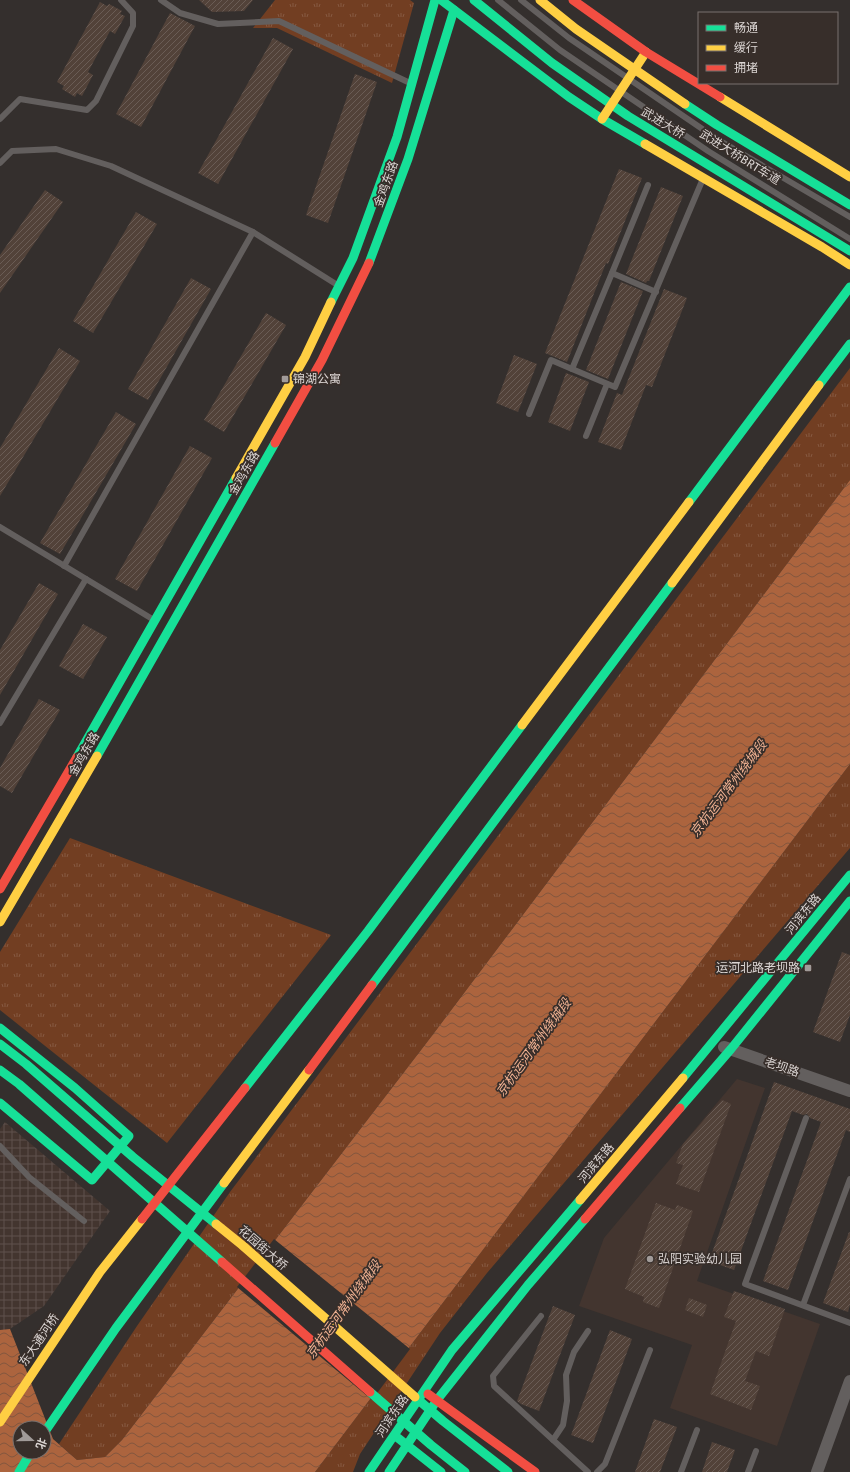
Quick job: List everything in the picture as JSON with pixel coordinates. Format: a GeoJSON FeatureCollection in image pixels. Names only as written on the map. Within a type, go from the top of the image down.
{"type":"FeatureCollection","features":[{"type":"Feature","properties":{"kind":"main road","name":"金鸡东路"},"geometry":{"type":"LineString","coordinates":[[0,889],[322,360],[346,291],[353,258],[397,137],[435,0]]}},
{"type":"Feature","properties":{"kind":"main road"},"geometry":{"type":"LineString","coordinates":[[441,0],[569,97],[602,119],[822,247],[850,265]]}},
{"type":"Feature","properties":{"kind":"main road","name":"武进大桥"},"geometry":{"type":"LineString","coordinates":[[474,0],[552,62],[628,116],[850,251]]}},
{"type":"Feature","properties":{"kind":"main road"},"geometry":{"type":"LineString","coordinates":[[540,0],[576,29],[717,125],[850,205]]}},
{"type":"Feature","properties":{"kind":"main road"},"geometry":{"type":"LineString","coordinates":[[572,0],[646,52],[698,84]]}},
{"type":"Feature","properties":{"kind":"main road","name":"金鸡东路"},"geometry":{"type":"LineString","coordinates":[[0,922],[162,625],[305,357],[346,291],[373,255],[408,159],[454,10]]}},
{"type":"Feature","properties":{"kind":"main road"},"geometry":{"type":"LineString","coordinates":[[602,119],[646,52]]}},
{"type":"Feature","properties":{"kind":"main road"},"geometry":{"type":"LineString","coordinates":[[698,84],[850,177]]}},
{"type":"Feature","properties":{"kind":"main road","name":"东大通河桥"},"geometry":{"type":"LineString","coordinates":[[0,1422],[100,1272],[373,925],[850,287]]}},
{"type":"Feature","properties":{"kind":"main road"},"geometry":{"type":"LineString","coordinates":[[52,1422],[116,1328],[850,344]]}},
{"type":"Feature","properties":{"kind":"main road","name":"河滨东路"},"geometry":{"type":"LineString","coordinates":[[369,1472],[452,1350],[714,1043],[850,875]]}},
{"type":"Feature","properties":{"kind":"main road"},"geometry":{"type":"LineString","coordinates":[[389,1472],[437,1400],[528,1285],[730,1049],[850,901]]}},
{"type":"Feature","properties":{"kind":"main road"},"geometry":{"type":"LineString","coordinates":[[0,1028],[75,1088],[129,1136],[92,1180],[1,1106]]}},
{"type":"Feature","properties":{"kind":"main road","name":"花园街大桥"},"geometry":{"type":"LineString","coordinates":[[0,1044],[26,1064],[133,1158],[242,1245],[443,1421],[508,1472]]}},
{"type":"Feature","properties":{"kind":"main road"},"geometry":{"type":"LineString","coordinates":[[0,1070],[19,1084],[431,1445],[466,1472]]}},
{"type":"Feature","properties":{"kind":"main road"},"geometry":{"type":"LineString","coordinates":[[424,1391],[535,1472]]}},
{"type":"Feature","properties":{"kind":"main road"},"geometry":{"type":"LineString","coordinates":[[394,1434],[441,1472]]}},
{"type":"Feature","properties":{"kind":"main road"},"geometry":{"type":"LineString","coordinates":[[19,1472],[27,1460]]}},
{"type":"Feature","properties":{"kind":"street","name":"老坝路"},"geometry":{"type":"LineString","coordinates":[[714,1043],[850,1091]]}},
{"type":"Feature","properties":{"kind":"street"},"geometry":{"type":"LineString","coordinates":[[817,1472],[850,1381]]}},
{"type":"Feature","properties":{"kind":"lane"},"geometry":{"type":"LineString","coordinates":[[0,119],[20,100],[87,110],[96,101],[133,26],[133,13],[121,0]]}},
{"type":"Feature","properties":{"kind":"lane"},"geometry":{"type":"LineString","coordinates":[[161,0],[180,13],[218,24],[279,21],[412,84]]}},
{"type":"Feature","properties":{"kind":"lane","name":"武进大桥BRT车道"},"geometry":{"type":"LineString","coordinates":[[498,0],[560,50],[708,151],[850,239]]}},
{"type":"Feature","properties":{"kind":"lane","name":"武进大桥BRT车道"},"geometry":{"type":"LineString","coordinates":[[521,0],[569,38],[717,139],[850,217]]}},
{"type":"Feature","properties":{"kind":"lane"},"geometry":{"type":"LineString","coordinates":[[0,163],[12,151],[56,149],[110,166],[253,232],[346,291]]}},
{"type":"Feature","properties":{"kind":"lane"},"geometry":{"type":"LineString","coordinates":[[529,414],[551,360],[615,387],[703,178]]}},
{"type":"Feature","properties":{"kind":"lane"},"geometry":{"type":"LineString","coordinates":[[572,369],[648,185]]}},
{"type":"Feature","properties":{"kind":"lane"},"geometry":{"type":"LineString","coordinates":[[64,566],[253,232]]}},
{"type":"Feature","properties":{"kind":"lane"},"geometry":{"type":"LineString","coordinates":[[612,274],[656,292]]}},
{"type":"Feature","properties":{"kind":"lane"},"geometry":{"type":"LineString","coordinates":[[586,436],[607,384]]}},
{"type":"Feature","properties":{"kind":"lane"},"geometry":{"type":"LineString","coordinates":[[0,527],[162,625]]}},
{"type":"Feature","properties":{"kind":"lane"},"geometry":{"type":"LineString","coordinates":[[0,723],[86,579]]}},
{"type":"Feature","properties":{"kind":"lane"},"geometry":{"type":"LineString","coordinates":[[806,1118],[745,1284],[850,1323]]}},
{"type":"Feature","properties":{"kind":"lane"},"geometry":{"type":"LineString","coordinates":[[0,1146],[29,1177],[84,1221]]}},
{"type":"Feature","properties":{"kind":"lane"},"geometry":{"type":"LineString","coordinates":[[803,1305],[850,1179]]}},
{"type":"Feature","properties":{"kind":"lane"},"geometry":{"type":"LineString","coordinates":[[541,1316],[493,1376],[494,1386],[588,1472]]}},
{"type":"Feature","properties":{"kind":"lane"},"geometry":{"type":"LineString","coordinates":[[553,1440],[563,1425],[567,1400],[566,1375],[574,1352],[588,1331]]}},
{"type":"Feature","properties":{"kind":"lane"},"geometry":{"type":"LineString","coordinates":[[597,1472],[605,1464],[650,1350]]}},
{"type":"Feature","properties":{"kind":"lane"},"geometry":{"type":"LineString","coordinates":[[681,1472],[697,1430]]}},
{"type":"Feature","properties":{"kind":"lane"},"geometry":{"type":"LineString","coordinates":[[748,1472],[756,1451]]}},
{"type":"Feature","properties":{"kind":"shaded area","name":"弘阳实验幼儿园"},"geometry":{"type":"Polygon","coordinates":[[[737,1079],[765,1088],[697,1281],[820,1324],[777,1446],[670,1408],[692,1345],[579,1306],[604,1238],[737,1079]]]}},
{"type":"Feature","properties":{"kind":"shaded area"},"geometry":{"type":"Polygon","coordinates":[[[5,1122],[110,1211],[44,1306],[10,1329],[0,1333],[0,1129],[5,1122]]]}},
{"type":"Feature","properties":{"kind":"green space"},"geometry":{"type":"Polygon","coordinates":[[[275,0],[410,0],[414,3],[392,83],[277,28],[253,28],[275,0]]]}},
{"type":"Feature","properties":{"kind":"green space"},"geometry":{"type":"Polygon","coordinates":[[[850,368],[850,480],[431,1037],[122,1440],[105,1457],[77,1460],[59,1444],[137,1326],[230,1192],[850,368]]]}},
{"type":"Feature","properties":{"kind":"green space"},"geometry":{"type":"Polygon","coordinates":[[[850,764],[850,848],[487,1273],[440,1333],[360,1454],[353,1472],[315,1472],[850,764]]]}},
{"type":"Feature","properties":{"kind":"green space"},"geometry":{"type":"Polygon","coordinates":[[[70,838],[331,935],[167,1143],[0,1010],[0,952],[70,838]]]}},
{"type":"Feature","properties":{"kind":"water","name":"京杭运河常州绕城段"},"geometry":{"type":"Polygon","coordinates":[[[850,480],[850,764],[315,1472],[0,1472],[0,1330],[10,1329],[46,1420],[12,1420],[12,1460],[52,1460],[52,1436],[77,1460],[105,1457],[122,1440],[431,1037],[850,480]]]}},
{"type":"Feature","properties":{"kind":"pier"},"geometry":{"type":"Polygon","coordinates":[[[274,1239],[410,1349],[372,1400],[237,1287],[274,1239]]]}},
{"type":"Feature","properties":{"kind":"building"},"geometry":{"type":"Polygon","coordinates":[[[199,0],[253,0],[244,11],[212,12],[199,0]]]}},
{"type":"Feature","properties":{"kind":"building"},"geometry":{"type":"Polygon","coordinates":[[[100,2],[107,6],[109,4],[122,11],[120,14],[125,16],[115,34],[110,31],[88,72],[93,75],[82,96],[77,93],[75,97],[62,89],[64,86],[57,82],[100,2]]]}},
{"type":"Feature","properties":{"kind":"building"},"geometry":{"type":"Polygon","coordinates":[[[170,13],[195,26],[141,127],[116,114],[170,13]]]}},
{"type":"Feature","properties":{"kind":"building"},"geometry":{"type":"Polygon","coordinates":[[[273,38],[293,49],[218,184],[198,173],[273,38]]]}},
{"type":"Feature","properties":{"kind":"building"},"geometry":{"type":"Polygon","coordinates":[[[355,74],[377,82],[328,223],[306,215],[355,74]]]}},
{"type":"Feature","properties":{"kind":"building"},"geometry":{"type":"Polygon","coordinates":[[[619,169],[642,178],[608,264],[606,263],[567,362],[545,353],[619,169]]]}},
{"type":"Feature","properties":{"kind":"building"},"geometry":{"type":"Polygon","coordinates":[[[661,187],[683,196],[649,281],[646,283],[626,274],[661,187]]]}},
{"type":"Feature","properties":{"kind":"building"},"geometry":{"type":"Polygon","coordinates":[[[45,190],[63,202],[0,293],[0,255],[45,190]]]}},
{"type":"Feature","properties":{"kind":"building"},"geometry":{"type":"Polygon","coordinates":[[[136,212],[157,224],[93,333],[73,321],[136,212]]]}},
{"type":"Feature","properties":{"kind":"building"},"geometry":{"type":"Polygon","coordinates":[[[191,278],[211,289],[148,400],[128,389],[191,278]]]}},
{"type":"Feature","properties":{"kind":"building"},"geometry":{"type":"Polygon","coordinates":[[[621,282],[643,291],[608,379],[586,370],[621,282]]]}},
{"type":"Feature","properties":{"kind":"building"},"geometry":{"type":"Polygon","coordinates":[[[664,289],[687,298],[652,387],[646,385],[621,450],[598,442],[617,393],[622,395],[664,289]]]}},
{"type":"Feature","properties":{"kind":"building"},"geometry":{"type":"Polygon","coordinates":[[[266,313],[286,325],[224,432],[204,420],[266,313]]]}},
{"type":"Feature","properties":{"kind":"building"},"geometry":{"type":"Polygon","coordinates":[[[59,348],[80,361],[0,496],[0,448],[59,348]]]}},
{"type":"Feature","properties":{"kind":"building"},"geometry":{"type":"Polygon","coordinates":[[[514,355],[537,364],[518,412],[496,403],[514,355]]]}},
{"type":"Feature","properties":{"kind":"building"},"geometry":{"type":"Polygon","coordinates":[[[566,373],[589,382],[570,431],[548,422],[566,373]]]}},
{"type":"Feature","properties":{"kind":"building"},"geometry":{"type":"Polygon","coordinates":[[[116,412],[136,424],[60,554],[40,543],[116,412]]]}},
{"type":"Feature","properties":{"kind":"building"},"geometry":{"type":"Polygon","coordinates":[[[190,446],[212,458],[137,591],[115,579],[190,446]]]}},
{"type":"Feature","properties":{"kind":"building"},"geometry":{"type":"Polygon","coordinates":[[[39,583],[58,594],[0,695],[0,650],[39,583]]]}},
{"type":"Feature","properties":{"kind":"building"},"geometry":{"type":"Polygon","coordinates":[[[83,624],[107,637],[83,679],[59,666],[83,624]]]}},
{"type":"Feature","properties":{"kind":"building"},"geometry":{"type":"Polygon","coordinates":[[[39,699],[60,710],[12,793],[0,786],[0,768],[39,699]]]}},
{"type":"Feature","properties":{"kind":"building"},"geometry":{"type":"Polygon","coordinates":[[[842,952],[850,955],[850,1015],[840,1042],[813,1032],[842,952]]]}},
{"type":"Feature","properties":{"kind":"building"},"geometry":{"type":"Polygon","coordinates":[[[774,1082],[850,1109],[850,1132],[846,1130],[788,1290],[763,1281],[821,1122],[810,1118],[807,1114],[803,1115],[792,1111],[734,1270],[709,1261],[774,1082]]]}},
{"type":"Feature","properties":{"kind":"building"},"geometry":{"type":"Polygon","coordinates":[[[722,1100],[731,1104],[699,1192],[676,1184],[683,1165],[676,1163],[683,1144],[722,1100]]]}},
{"type":"Feature","properties":{"kind":"building"},"geometry":{"type":"Polygon","coordinates":[[[656,1203],[675,1210],[677,1205],[693,1211],[659,1308],[643,1302],[644,1297],[625,1289],[656,1203]]]}},
{"type":"Feature","properties":{"kind":"building"},"geometry":{"type":"Polygon","coordinates":[[[849,1232],[850,1305],[848,1312],[823,1303],[849,1232]]]}},
{"type":"Feature","properties":{"kind":"building"},"geometry":{"type":"Polygon","coordinates":[[[734,1291],[785,1309],[769,1356],[756,1351],[745,1381],[760,1386],[751,1410],[710,1394],[736,1321],[724,1317],[734,1291]]]}},
{"type":"Feature","properties":{"kind":"building"},"geometry":{"type":"Polygon","coordinates":[[[689,1298],[707,1305],[703,1317],[685,1310],[689,1298]]]}},
{"type":"Feature","properties":{"kind":"building"},"geometry":{"type":"Polygon","coordinates":[[[553,1306],[575,1315],[539,1411],[517,1401],[553,1306]]]}},
{"type":"Feature","properties":{"kind":"building"},"geometry":{"type":"Polygon","coordinates":[[[610,1330],[632,1339],[593,1443],[571,1435],[610,1330]]]}},
{"type":"Feature","properties":{"kind":"building"},"geometry":{"type":"Polygon","coordinates":[[[654,1419],[677,1427],[660,1472],[635,1472],[654,1419]]]}},
{"type":"Feature","properties":{"kind":"building"},"geometry":{"type":"Polygon","coordinates":[[[712,1442],[735,1450],[727,1472],[702,1472],[712,1442]]]}},
{"type":"Feature","properties":{"kind":"traffic: fast"},"geometry":{"type":"LineString","coordinates":[[331,302],[353,258],[397,137],[435,0]]}},
{"type":"Feature","properties":{"kind":"traffic: fast"},"geometry":{"type":"LineString","coordinates":[[441,0],[569,97],[602,119],[645,144]]}},
{"type":"Feature","properties":{"kind":"traffic: fast"},"geometry":{"type":"LineString","coordinates":[[474,0],[552,63],[628,116],[850,251]]}},
{"type":"Feature","properties":{"kind":"traffic: fast"},"geometry":{"type":"LineString","coordinates":[[369,263],[408,159],[454,10]]}},
{"type":"Feature","properties":{"kind":"traffic: fast"},"geometry":{"type":"LineString","coordinates":[[685,104],[717,125],[850,205]]}},
{"type":"Feature","properties":{"kind":"traffic: fast"},"geometry":{"type":"LineString","coordinates":[[689,502],[850,287]]}},
{"type":"Feature","properties":{"kind":"traffic: fast"},"geometry":{"type":"LineString","coordinates":[[819,385],[850,344]]}},
{"type":"Feature","properties":{"kind":"traffic: fast"},"geometry":{"type":"LineString","coordinates":[[97,756],[275,443]]}},
{"type":"Feature","properties":{"kind":"traffic: fast"},"geometry":{"type":"LineString","coordinates":[[77,757],[236,478]]}},
{"type":"Feature","properties":{"kind":"traffic: fast"},"geometry":{"type":"LineString","coordinates":[[372,985],[672,583]]}},
{"type":"Feature","properties":{"kind":"traffic: fast"},"geometry":{"type":"LineString","coordinates":[[245,1088],[368,931],[522,725]]}},
{"type":"Feature","properties":{"kind":"traffic: fast"},"geometry":{"type":"LineString","coordinates":[[683,1078],[850,875]]}},
{"type":"Feature","properties":{"kind":"traffic: fast"},"geometry":{"type":"LineString","coordinates":[[680,1108],[731,1049],[850,901]]}},
{"type":"Feature","properties":{"kind":"traffic: fast"},"geometry":{"type":"LineString","coordinates":[[0,1028],[75,1088],[129,1136],[92,1180],[0,1103]]}},
{"type":"Feature","properties":{"kind":"traffic: fast"},"geometry":{"type":"LineString","coordinates":[[0,1044],[26,1064],[133,1157],[216,1224]]}},
{"type":"Feature","properties":{"kind":"traffic: fast"},"geometry":{"type":"LineString","coordinates":[[0,1070],[19,1084],[222,1262]]}},
{"type":"Feature","properties":{"kind":"traffic: fast"},"geometry":{"type":"LineString","coordinates":[[52,1421],[116,1328],[224,1183]]}},
{"type":"Feature","properties":{"kind":"traffic: fast"},"geometry":{"type":"LineString","coordinates":[[369,1472],[452,1350],[580,1200]]}},
{"type":"Feature","properties":{"kind":"traffic: fast"},"geometry":{"type":"LineString","coordinates":[[389,1472],[437,1400],[528,1285],[585,1219]]}},
{"type":"Feature","properties":{"kind":"traffic: fast"},"geometry":{"type":"LineString","coordinates":[[370,1392],[431,1445],[465,1472]]}},
{"type":"Feature","properties":{"kind":"traffic: fast"},"geometry":{"type":"LineString","coordinates":[[415,1397],[508,1472]]}},
{"type":"Feature","properties":{"kind":"traffic: fast"},"geometry":{"type":"LineString","coordinates":[[398,1438],[441,1472]]}},
{"type":"Feature","properties":{"kind":"traffic: fast"},"geometry":{"type":"LineString","coordinates":[[19,1472],[26,1460]]}},
{"type":"Feature","properties":{"kind":"traffic: slow"},"geometry":{"type":"LineString","coordinates":[[540,0],[576,29],[685,104]]}},
{"type":"Feature","properties":{"kind":"traffic: slow"},"geometry":{"type":"LineString","coordinates":[[602,119],[646,52]]}},
{"type":"Feature","properties":{"kind":"traffic: slow"},"geometry":{"type":"LineString","coordinates":[[720,97],[850,177]]}},
{"type":"Feature","properties":{"kind":"traffic: slow"},"geometry":{"type":"LineString","coordinates":[[645,144],[822,247],[850,265]]}},
{"type":"Feature","properties":{"kind":"traffic: slow"},"geometry":{"type":"LineString","coordinates":[[236,478],[305,357],[331,302]]}},
{"type":"Feature","properties":{"kind":"traffic: slow"},"geometry":{"type":"LineString","coordinates":[[672,583],[819,385]]}},
{"type":"Feature","properties":{"kind":"traffic: slow"},"geometry":{"type":"LineString","coordinates":[[522,725],[689,502]]}},
{"type":"Feature","properties":{"kind":"traffic: slow"},"geometry":{"type":"LineString","coordinates":[[0,922],[97,756]]}},
{"type":"Feature","properties":{"kind":"traffic: slow"},"geometry":{"type":"LineString","coordinates":[[224,1183],[309,1070]]}},
{"type":"Feature","properties":{"kind":"traffic: slow"},"geometry":{"type":"LineString","coordinates":[[580,1200],[683,1078]]}},
{"type":"Feature","properties":{"kind":"traffic: slow"},"geometry":{"type":"LineString","coordinates":[[0,1422],[100,1272],[142,1219]]}},
{"type":"Feature","properties":{"kind":"traffic: slow"},"geometry":{"type":"LineString","coordinates":[[216,1224],[242,1245],[415,1397]]}},
{"type":"Feature","properties":{"kind":"traffic: jam"},"geometry":{"type":"LineString","coordinates":[[573,0],[646,52],[698,84]]}},
{"type":"Feature","properties":{"kind":"traffic: jam"},"geometry":{"type":"LineString","coordinates":[[699,84],[720,97]]}},
{"type":"Feature","properties":{"kind":"traffic: jam"},"geometry":{"type":"LineString","coordinates":[[275,443],[322,360],[369,263]]}},
{"type":"Feature","properties":{"kind":"traffic: jam"},"geometry":{"type":"LineString","coordinates":[[0,889],[77,757]]}},
{"type":"Feature","properties":{"kind":"traffic: jam"},"geometry":{"type":"LineString","coordinates":[[309,1070],[372,985]]}},
{"type":"Feature","properties":{"kind":"traffic: jam"},"geometry":{"type":"LineString","coordinates":[[142,1219],[245,1088]]}},
{"type":"Feature","properties":{"kind":"traffic: jam"},"geometry":{"type":"LineString","coordinates":[[585,1219],[680,1108]]}},
{"type":"Feature","properties":{"kind":"traffic: jam"},"geometry":{"type":"LineString","coordinates":[[222,1262],[370,1392]]}},
{"type":"Feature","properties":{"kind":"traffic: jam"},"geometry":{"type":"LineString","coordinates":[[428,1394],[535,1472]]}},
{"type":"Feature","properties":{"kind":"place","name":"锦湖公寓"},"geometry":{"type":"Point","coordinates":[285,379]}},
{"type":"Feature","properties":{"kind":"place","name":"运河北路老坝路"},"geometry":{"type":"Point","coordinates":[808,968]}},
{"type":"Feature","properties":{"kind":"place","name":"弘阳实验幼儿园"},"geometry":{"type":"Point","coordinates":[650,1259]}}]}
